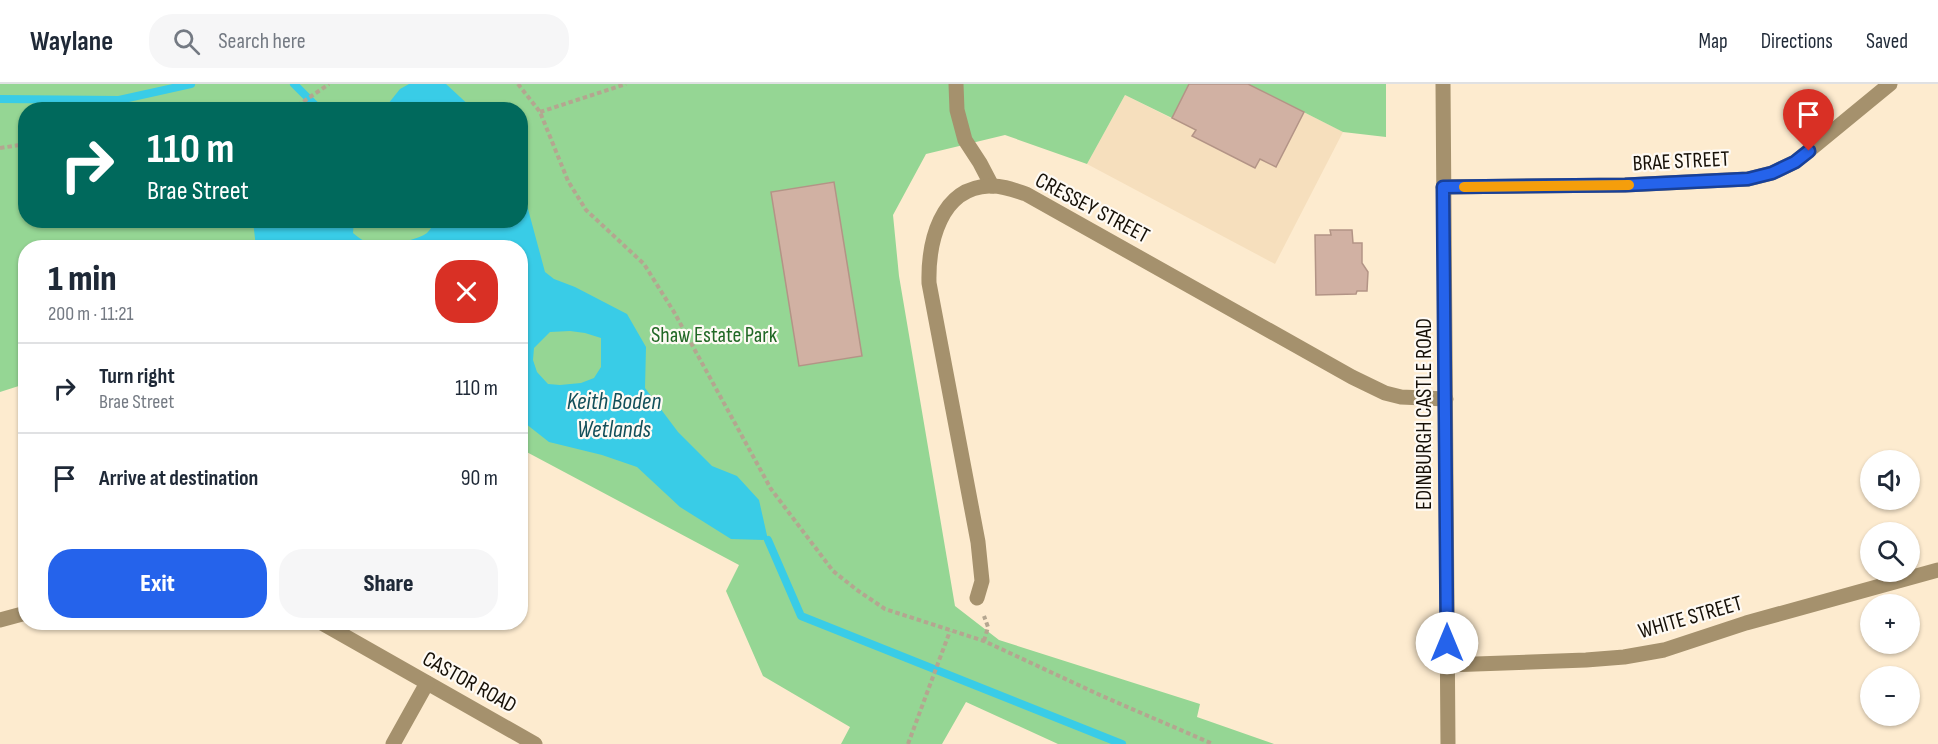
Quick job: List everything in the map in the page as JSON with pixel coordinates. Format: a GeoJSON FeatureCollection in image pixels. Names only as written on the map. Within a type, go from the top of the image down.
{"type":"FeatureCollection","features":[{"type":"Feature","properties":{"kind":"street"},"geometry":{"type":"LineString","coordinates":[[956,84],[957,110],[965,140],[992,186]]}},
{"type":"Feature","properties":{"kind":"street","name":"EDINBURGH CASTLE ROAD"},"geometry":{"type":"LineString","coordinates":[[1443,84],[1448,744]]}},
{"type":"Feature","properties":{"kind":"street","name":"BRAE STREET"},"geometry":{"type":"LineString","coordinates":[[1443,187],[1625,185],[1748,179],[1772,173],[1795,162],[1890,84]]}},
{"type":"Feature","properties":{"kind":"street","name":"CRESSEY STREET"},"geometry":{"type":"LineString","coordinates":[[977,598],[982,581],[980,553],[929,283],[928,263],[931,241],[935,232],[951,204],[963,193],[979,187],[992,186],[1026,194],[1360,381],[1385,393],[1401,397],[1446,399]]}},
{"type":"Feature","properties":{"kind":"street","name":"WHITE STREET"},"geometry":{"type":"LineString","coordinates":[[1447,665],[1586,660],[1624,657],[1664,650],[1746,623],[1938,570]]}},
{"type":"Feature","properties":{"kind":"street"},"geometry":{"type":"LineString","coordinates":[[0,620],[18,615]]}},
{"type":"Feature","properties":{"kind":"street","name":"CASTOR ROAD"},"geometry":{"type":"LineString","coordinates":[[334,630],[535,744]]}},
{"type":"Feature","properties":{"kind":"street"},"geometry":{"type":"LineString","coordinates":[[393,744],[427,683]]}},
{"type":"Feature","properties":{"kind":"path"},"geometry":{"type":"LineString","coordinates":[[303,102],[329,84]]}},
{"type":"Feature","properties":{"kind":"path"},"geometry":{"type":"LineString","coordinates":[[518,84],[540,112],[568,182],[580,201],[586,210],[644,264],[674,312],[771,489],[833,571],[885,609],[984,641],[1213,744]]}},
{"type":"Feature","properties":{"kind":"path"},"geometry":{"type":"LineString","coordinates":[[540,112],[626,84]]}},
{"type":"Feature","properties":{"kind":"path"},"geometry":{"type":"LineString","coordinates":[[0,148],[18,145]]}},
{"type":"Feature","properties":{"kind":"path"},"geometry":{"type":"LineString","coordinates":[[908,744],[950,631]]}},
{"type":"Feature","properties":{"kind":"shaded area"},"geometry":{"type":"Polygon","coordinates":[[[1189,84],[1248,84],[1343,132],[1275,264],[1087,164],[1125,95],[1171,118],[1189,84]]]}},
{"type":"Feature","properties":{"kind":"green space","name":"Shaw Estate Park"},"geometry":{"type":"Polygon","coordinates":[[[0,84],[1189,84],[1172,118],[1125,95],[1087,164],[1005,135],[926,154],[893,215],[899,276],[955,606],[999,640],[1200,704],[1197,717],[1274,744],[1058,744],[966,702],[942,744],[841,744],[850,727],[763,676],[726,591],[739,565],[528,453],[528,240],[18,240],[18,386],[0,392],[0,84]]]}},
{"type":"Feature","properties":{"kind":"green space"},"geometry":{"type":"Polygon","coordinates":[[[1248,84],[1386,84],[1386,137],[1343,132],[1248,84]]]}},
{"type":"Feature","properties":{"kind":"water"},"geometry":{"type":"Polygon","coordinates":[[[409,84],[446,84],[465,102],[390,102],[400,89],[409,84]]]}},
{"type":"Feature","properties":{"kind":"water","name":"Keith Boden Wetlands"},"geometry":{"type":"Polygon","coordinates":[[[528,209],[545,272],[554,279],[575,287],[627,314],[646,347],[645,388],[678,432],[712,466],[737,476],[759,500],[768,540],[731,539],[680,507],[637,467],[602,455],[549,442],[528,426],[528,240],[409,240],[428,232],[431,228],[528,228],[528,209]],[[570,331],[550,332],[534,348],[533,360],[537,372],[548,384],[581,383],[594,378],[601,367],[601,338],[570,331]]]}},
{"type":"Feature","properties":{"kind":"water","name":"Keith Boden Wetlands"},"geometry":{"type":"Polygon","coordinates":[[[254,228],[353,228],[353,233],[364,240],[255,240],[254,228]]]}},
{"type":"Feature","properties":{"kind":"building"},"geometry":{"type":"Polygon","coordinates":[[[1189,84],[1248,84],[1304,112],[1276,167],[1260,159],[1255,168],[1192,136],[1196,130],[1172,118],[1189,84]]]}},
{"type":"Feature","properties":{"kind":"building"},"geometry":{"type":"Polygon","coordinates":[[[834,182],[862,356],[799,366],[771,192],[834,182]]]}},
{"type":"Feature","properties":{"kind":"building"},"geometry":{"type":"Polygon","coordinates":[[[1330,230],[1352,230],[1353,243],[1362,243],[1362,263],[1368,272],[1367,291],[1357,291],[1356,294],[1316,295],[1315,235],[1331,235],[1330,230]]]}},
{"type":"Feature","properties":{"kind":"waterway"},"geometry":{"type":"LineString","coordinates":[[0,99],[119,100],[191,84]]}},
{"type":"Feature","properties":{"kind":"waterway"},"geometry":{"type":"LineString","coordinates":[[294,84],[312,102]]}},
{"type":"Feature","properties":{"kind":"waterway"},"geometry":{"type":"LineString","coordinates":[[768,540],[801,616],[1122,744]]}},
{"type":"Feature","properties":{"kind":"slow traffic"},"geometry":{"type":"LineString","coordinates":[[1464,187],[1629,185]]}},
{"type":"Feature","properties":{"kind":"route"},"geometry":{"type":"LineString","coordinates":[[1447,643],[1443,187],[1718,182],[1748,179],[1772,173],[1795,162],[1809,151]]}}]}
